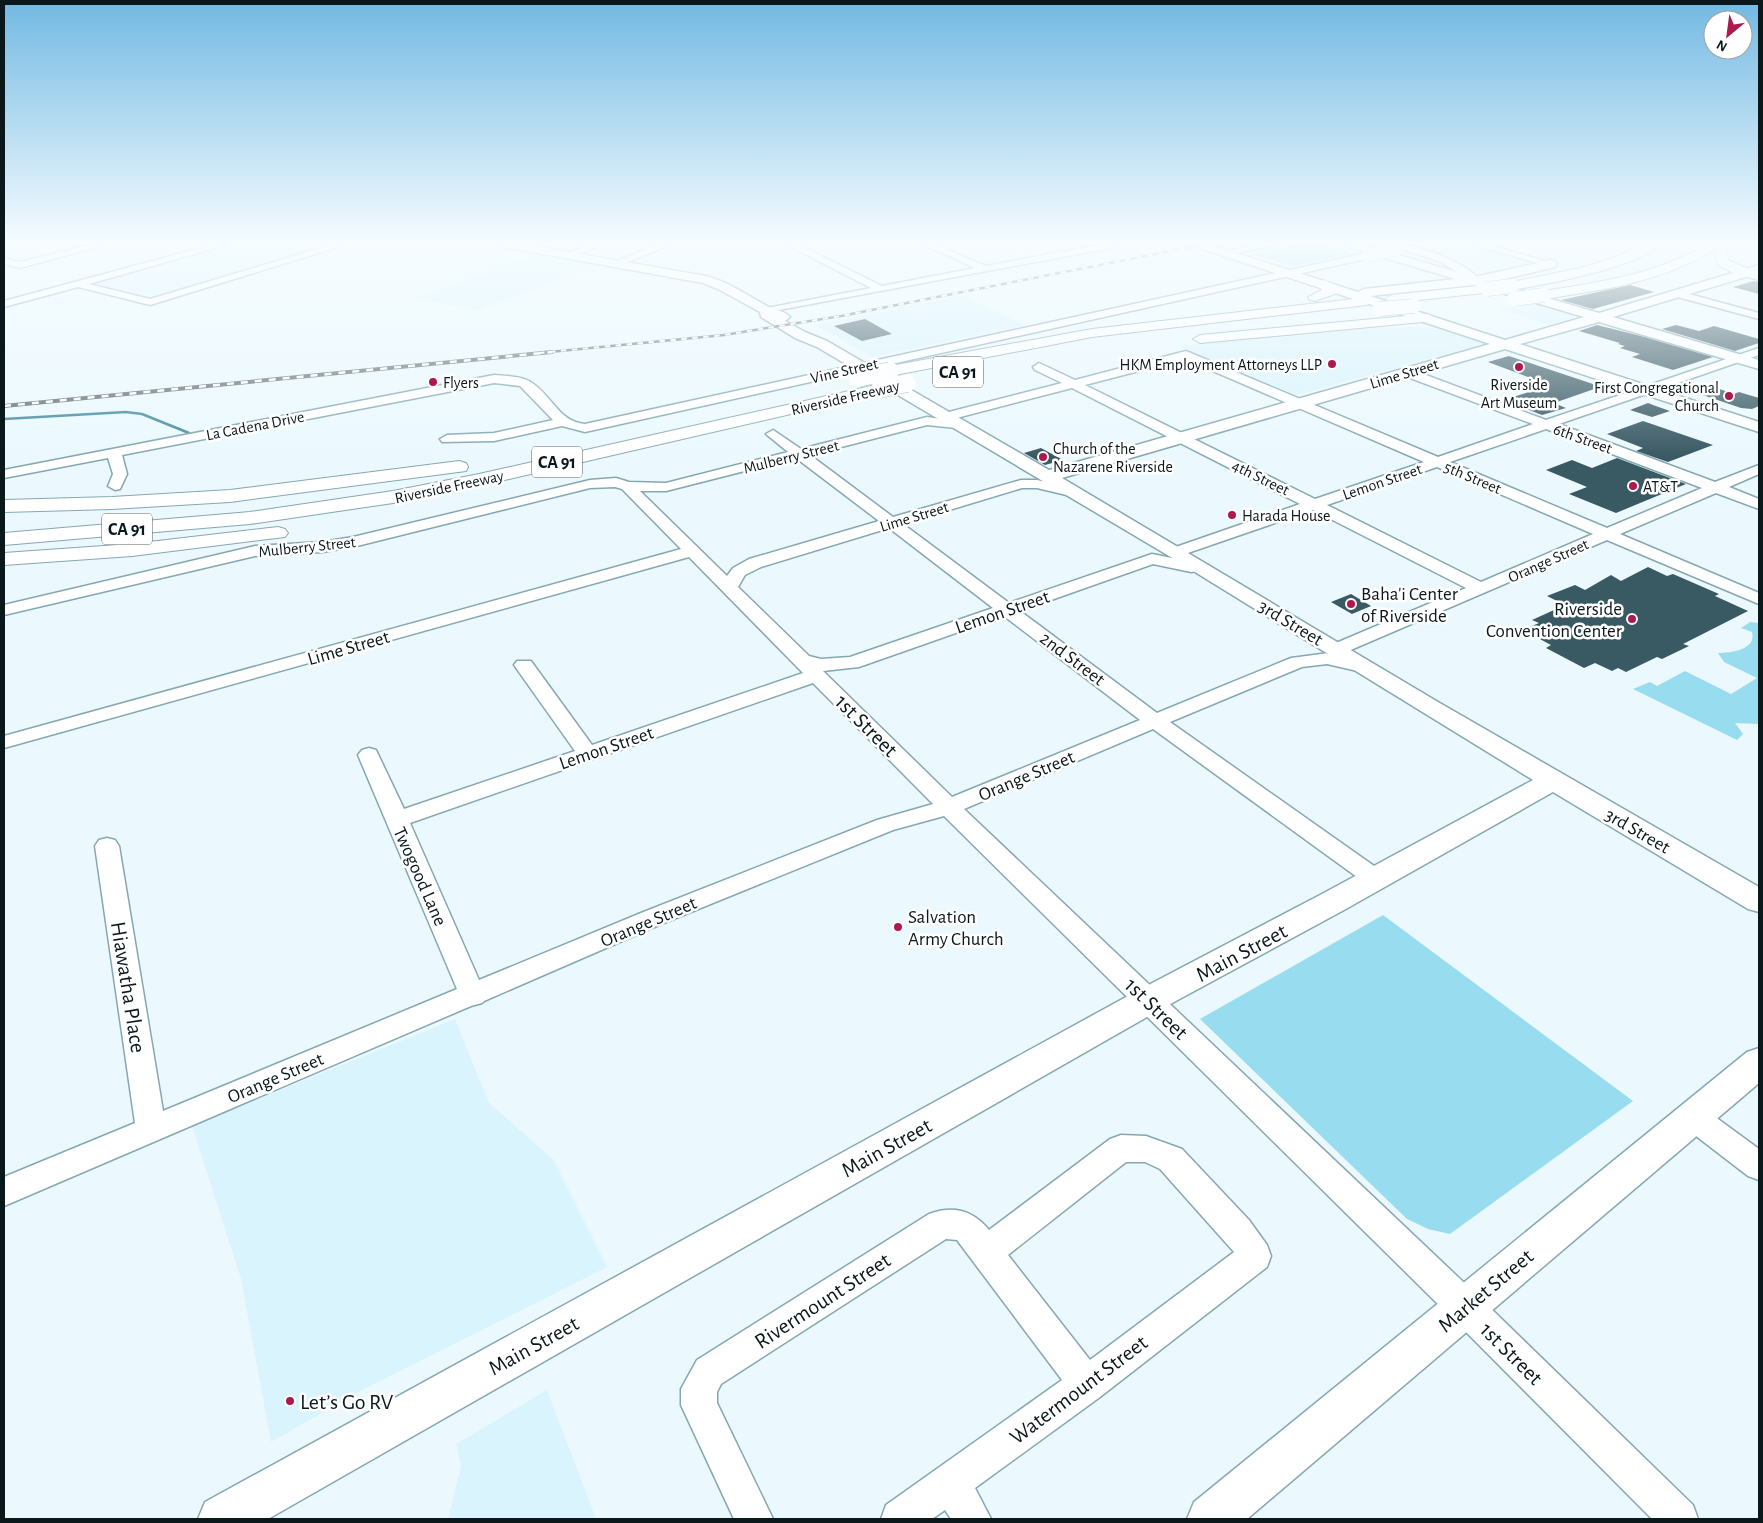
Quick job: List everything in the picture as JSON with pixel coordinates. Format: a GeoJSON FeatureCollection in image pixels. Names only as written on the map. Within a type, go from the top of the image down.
{"type":"FeatureCollection","features":[{"type":"Feature","properties":{"kind":"highway"},"geometry":{"type":"LineString","coordinates":[[964,356],[994,343],[1162,315]]}},
{"type":"Feature","properties":{"kind":"highway","name":"Riverside Freeway"},"geometry":{"type":"LineString","coordinates":[[4,539],[250,518],[393,497],[479,480],[865,381],[890,371],[1092,333],[1228,315]]}},
{"type":"Feature","properties":{"kind":"highway","name":"Riverside Freeway"},"geometry":{"type":"LineString","coordinates":[[4,522],[132,514],[346,488],[478,464],[865,381],[907,382],[1066,349],[1168,333],[1326,315]]}},
{"type":"Feature","properties":{"kind":"highway"},"geometry":{"type":"LineString","coordinates":[[1186,348],[1428,318]]}},
{"type":"Feature","properties":{"kind":"highway"},"geometry":{"type":"LineString","coordinates":[[1066,349],[1094,348]]}},
{"type":"Feature","properties":{"kind":"highway"},"geometry":{"type":"LineString","coordinates":[[322,526],[472,495],[764,422],[865,381]]}},
{"type":"Feature","properties":{"kind":"highway"},"geometry":{"type":"LineString","coordinates":[[4,506],[230,496],[478,464]]}},
{"type":"Feature","properties":{"kind":"highway"},"geometry":{"type":"LineString","coordinates":[[4,559],[114,552],[297,530]]}},
{"type":"Feature","properties":{"kind":"main road","name":"3rd Street"},"geometry":{"type":"LineString","coordinates":[[768,315],[812,341],[822,344],[865,381],[954,421],[1176,552],[1552,780],[1759,901]]}},
{"type":"Feature","properties":{"kind":"main road"},"geometry":{"type":"LineString","coordinates":[[1418,315],[1759,428]]}},
{"type":"Feature","properties":{"kind":"main road"},"geometry":{"type":"LineString","coordinates":[[1594,315],[1759,365]]}},
{"type":"Feature","properties":{"kind":"main road","name":"Lime Street"},"geometry":{"type":"LineString","coordinates":[[1048,476],[1182,439],[1406,372],[1607,315]]}},
{"type":"Feature","properties":{"kind":"main road","name":"Main Street"},"geometry":{"type":"LineString","coordinates":[[222,1519],[1150,1000],[1376,879],[1552,780]]}},
{"type":"Feature","properties":{"kind":"main road","name":"Market Street"},"geometry":{"type":"LineString","coordinates":[[1211,1519],[1759,1062]]}},
{"type":"Feature","properties":{"kind":"street","name":"Vine Street"},"geometry":{"type":"LineString","coordinates":[[447,440],[494,437],[865,381],[1121,315]]}},
{"type":"Feature","properties":{"kind":"street"},"geometry":{"type":"LineString","coordinates":[[954,421],[1186,348]]}},
{"type":"Feature","properties":{"kind":"street","name":"5th Street"},"geometry":{"type":"LineString","coordinates":[[1186,348],[1300,404],[1759,600]]}},
{"type":"Feature","properties":{"kind":"street","name":"Lemon Street"},"geometry":{"type":"LineString","coordinates":[[1176,552],[1759,351]]}},
{"type":"Feature","properties":{"kind":"street","name":"4th Street"},"geometry":{"type":"LineString","coordinates":[[1039,367],[1482,588]]}},
{"type":"Feature","properties":{"kind":"street","name":"6th Street"},"geometry":{"type":"LineString","coordinates":[[1406,372],[1759,504]]}},
{"type":"Feature","properties":{"kind":"street","name":"La Cadena Drive"},"geometry":{"type":"LineString","coordinates":[[4,474],[480,381],[507,380],[527,385],[569,426]]}},
{"type":"Feature","properties":{"kind":"street","name":"Mulberry Street"},"geometry":{"type":"LineString","coordinates":[[4,610],[255,551],[322,547],[353,542],[590,484],[616,482],[636,494],[928,421],[954,421]]}},
{"type":"Feature","properties":{"kind":"street","name":"2nd Street"},"geometry":{"type":"LineString","coordinates":[[773,434],[1156,720],[1376,879]]}},
{"type":"Feature","properties":{"kind":"street"},"geometry":{"type":"LineString","coordinates":[[114,452],[120,474],[115,486]]}},
{"type":"Feature","properties":{"kind":"street","name":"Orange Street"},"geometry":{"type":"LineString","coordinates":[[1298,662],[1309,653],[1327,645],[1482,588],[1759,469]]}},
{"type":"Feature","properties":{"kind":"street","name":"Lime Street"},"geometry":{"type":"LineString","coordinates":[[755,562],[1021,484],[1037,484],[1075,492]]}},
{"type":"Feature","properties":{"kind":"street"},"geometry":{"type":"LineString","coordinates":[[636,494],[652,494],[666,487]]}},
{"type":"Feature","properties":{"kind":"street","name":"1st Street"},"geometry":{"type":"LineString","coordinates":[[636,494],[948,807],[1150,1000],[1680,1519]]}},
{"type":"Feature","properties":{"kind":"street"},"geometry":{"type":"LineString","coordinates":[[697,555],[739,565],[755,562]]}},
{"type":"Feature","properties":{"kind":"street","name":"Lime Street"},"geometry":{"type":"LineString","coordinates":[[4,742],[697,555]]}},
{"type":"Feature","properties":{"kind":"street","name":"Lemon Street"},"geometry":{"type":"LineString","coordinates":[[852,663],[1152,559],[1204,569]]}},
{"type":"Feature","properties":{"kind":"street"},"geometry":{"type":"LineString","coordinates":[[730,587],[733,576],[741,569],[755,562]]}},
{"type":"Feature","properties":{"kind":"street","name":"Orange Street"},"geometry":{"type":"LineString","coordinates":[[4,1192],[473,996],[650,919],[885,825],[948,807],[1298,662],[1327,658],[1362,666]]}},
{"type":"Feature","properties":{"kind":"street"},"geometry":{"type":"LineString","coordinates":[[802,660],[821,665],[852,663]]}},
{"type":"Feature","properties":{"kind":"street"},"geometry":{"type":"LineString","coordinates":[[833,691],[832,680],[838,672],[852,663]]}},
{"type":"Feature","properties":{"kind":"street"},"geometry":{"type":"LineString","coordinates":[[524,665],[587,753]]}},
{"type":"Feature","properties":{"kind":"street","name":"Lemon Street"},"geometry":{"type":"LineString","coordinates":[[396,820],[816,675]]}},
{"type":"Feature","properties":{"kind":"street","name":"Twogood Lane"},"geometry":{"type":"LineString","coordinates":[[369,755],[473,996]]}},
{"type":"Feature","properties":{"kind":"street","name":"Hiawatha Place"},"geometry":{"type":"LineString","coordinates":[[107,846],[151,1129]]}},
{"type":"Feature","properties":{"kind":"street"},"geometry":{"type":"LineString","coordinates":[[1692,1117],[1759,1166]]}},
{"type":"Feature","properties":{"kind":"street","name":"Watermount Street"},"geometry":{"type":"LineString","coordinates":[[900,1519],[1087,1384],[1255,1256],[1238,1231],[1171,1159],[1146,1149],[1122,1148],[986,1252]]}},
{"type":"Feature","properties":{"kind":"street","name":"Rivermount Street"},"geometry":{"type":"LineString","coordinates":[[754,1519],[699,1405],[699,1389],[709,1372],[940,1225],[954,1223],[968,1229],[986,1252]]}},
{"type":"Feature","properties":{"kind":"street"},"geometry":{"type":"LineString","coordinates":[[986,1252],[1087,1384]]}},
{"type":"Feature","properties":{"kind":"street"},"geometry":{"type":"LineString","coordinates":[[950,1482],[972,1519]]}},
{"type":"Feature","properties":{"kind":"shaded area"},"geometry":{"type":"Polygon","coordinates":[[[864,315],[1004,315],[1025,325],[872,357],[815,325],[864,315]]]}},
{"type":"Feature","properties":{"kind":"shaded area"},"geometry":{"type":"Polygon","coordinates":[[[1518,315],[1570,315],[1574,317],[1550,325],[1518,315]]]}},
{"type":"Feature","properties":{"kind":"shaded area"},"geometry":{"type":"Polygon","coordinates":[[[1361,328],[1436,328],[1483,344],[1297,395],[1178,346],[1361,328]]]}},
{"type":"Feature","properties":{"kind":"shaded area"},"geometry":{"type":"Polygon","coordinates":[[[1750,622],[1759,623],[1759,724],[1735,723],[1743,734],[1737,740],[1633,689],[1650,682],[1657,686],[1685,671],[1731,694],[1757,678],[1724,662],[1718,653],[1747,647],[1752,638],[1752,632],[1741,628],[1750,622]]]}},
{"type":"Feature","properties":{"kind":"shaded area"},"geometry":{"type":"Polygon","coordinates":[[[1383,915],[1633,1101],[1450,1234],[1428,1229],[1407,1219],[1200,1019],[1383,915]]]}},
{"type":"Feature","properties":{"kind":"shaded area"},"geometry":{"type":"Polygon","coordinates":[[[455,1019],[489,1103],[553,1159],[607,1267],[353,1395],[271,1442],[241,1279],[192,1126],[455,1019]]]}},
{"type":"Feature","properties":{"kind":"shaded area"},"geometry":{"type":"Polygon","coordinates":[[[547,1390],[596,1519],[448,1519],[461,1466],[456,1444],[547,1390]]]}},
{"type":"Feature","properties":{"kind":"building"},"geometry":{"type":"Polygon","coordinates":[[[865,319],[892,334],[862,341],[834,326],[865,319]]]}},
{"type":"Feature","properties":{"kind":"building"},"geometry":{"type":"Polygon","coordinates":[[[1597,325],[1713,357],[1673,370],[1632,357],[1640,354],[1620,348],[1625,346],[1618,344],[1620,343],[1579,331],[1597,325]]]}},
{"type":"Feature","properties":{"kind":"building"},"geometry":{"type":"Polygon","coordinates":[[[1676,325],[1699,331],[1714,326],[1759,339],[1759,343],[1735,351],[1662,329],[1676,325]]]}},
{"type":"Feature","properties":{"kind":"building"},"geometry":{"type":"Polygon","coordinates":[[[1509,356],[1600,387],[1554,403],[1566,408],[1542,415],[1503,400],[1529,392],[1515,387],[1536,380],[1488,362],[1509,356]]]}},
{"type":"Feature","properties":{"kind":"building","name":"First Congregational Church"},"geometry":{"type":"Polygon","coordinates":[[[1705,384],[1734,394],[1739,392],[1759,398],[1759,406],[1752,409],[1741,408],[1688,390],[1705,384]]]}},
{"type":"Feature","properties":{"kind":"building"},"geometry":{"type":"Polygon","coordinates":[[[1648,403],[1670,411],[1652,417],[1630,410],[1648,403]]]}},
{"type":"Feature","properties":{"kind":"building"},"geometry":{"type":"Polygon","coordinates":[[[1643,421],[1713,445],[1668,462],[1636,451],[1643,448],[1607,434],[1643,421]]]}},
{"type":"Feature","properties":{"kind":"building","name":"Church of the Nazarene Riverside"},"geometry":{"type":"Polygon","coordinates":[[[1041,448],[1063,460],[1045,465],[1024,453],[1041,448]]]}},
{"type":"Feature","properties":{"kind":"building","name":"AT&T"},"geometry":{"type":"Polygon","coordinates":[[[1617,458],[1686,484],[1616,513],[1569,494],[1587,487],[1546,470],[1572,460],[1592,468],[1617,458]]]}},
{"type":"Feature","properties":{"kind":"building","name":"Riverside Convention Center"},"geometry":{"type":"Polygon","coordinates":[[[1648,567],[1667,576],[1673,574],[1719,594],[1715,596],[1748,611],[1683,644],[1689,646],[1662,659],[1657,657],[1626,672],[1618,668],[1612,671],[1595,663],[1584,668],[1546,648],[1551,645],[1523,630],[1539,623],[1532,620],[1565,605],[1547,596],[1575,585],[1585,590],[1611,575],[1621,581],[1648,567]]]}},
{"type":"Feature","properties":{"kind":"building","name":"Baha'i Center of Riverside"},"geometry":{"type":"Polygon","coordinates":[[[1351,594],[1371,606],[1352,614],[1331,602],[1351,594]]]}},
{"type":"Feature","properties":{"kind":"waterway"},"geometry":{"type":"LineString","coordinates":[[4,419],[126,412],[142,414],[189,433]]}},
{"type":"Feature","properties":{"kind":"railway"},"geometry":{"type":"LineString","coordinates":[[539,353],[724,335],[846,315]]}},
{"type":"Feature","properties":{"kind":"railway"},"geometry":{"type":"LineString","coordinates":[[4,406],[552,352]]}},
{"type":"Feature","properties":{"kind":"place","name":"HKM Employment Attorneys LLP"},"geometry":{"type":"Point","coordinates":[1332,364]}},
{"type":"Feature","properties":{"kind":"place","name":"Riverside Art Museum"},"geometry":{"type":"Point","coordinates":[1519,367]}},
{"type":"Feature","properties":{"kind":"place","name":"Flyers"},"geometry":{"type":"Point","coordinates":[433,382]}},
{"type":"Feature","properties":{"kind":"place","name":"First Congregational Church"},"geometry":{"type":"Point","coordinates":[1729,396]}},
{"type":"Feature","properties":{"kind":"place","name":"Church of the Nazarene Riverside"},"geometry":{"type":"Point","coordinates":[1043,457]}},
{"type":"Feature","properties":{"kind":"place","name":"AT&T"},"geometry":{"type":"Point","coordinates":[1633,486]}},
{"type":"Feature","properties":{"kind":"place","name":"Harada House"},"geometry":{"type":"Point","coordinates":[1232,515]}},
{"type":"Feature","properties":{"kind":"place","name":"Baha'i Center of Riverside"},"geometry":{"type":"Point","coordinates":[1351,604]}},
{"type":"Feature","properties":{"kind":"place","name":"Riverside Convention Center"},"geometry":{"type":"Point","coordinates":[1632,619]}},
{"type":"Feature","properties":{"kind":"place","name":"Salvation Army Church"},"geometry":{"type":"Point","coordinates":[898,927]}},
{"type":"Feature","properties":{"kind":"place","name":"Let’s Go RV"},"geometry":{"type":"Point","coordinates":[290,1401]}}]}
